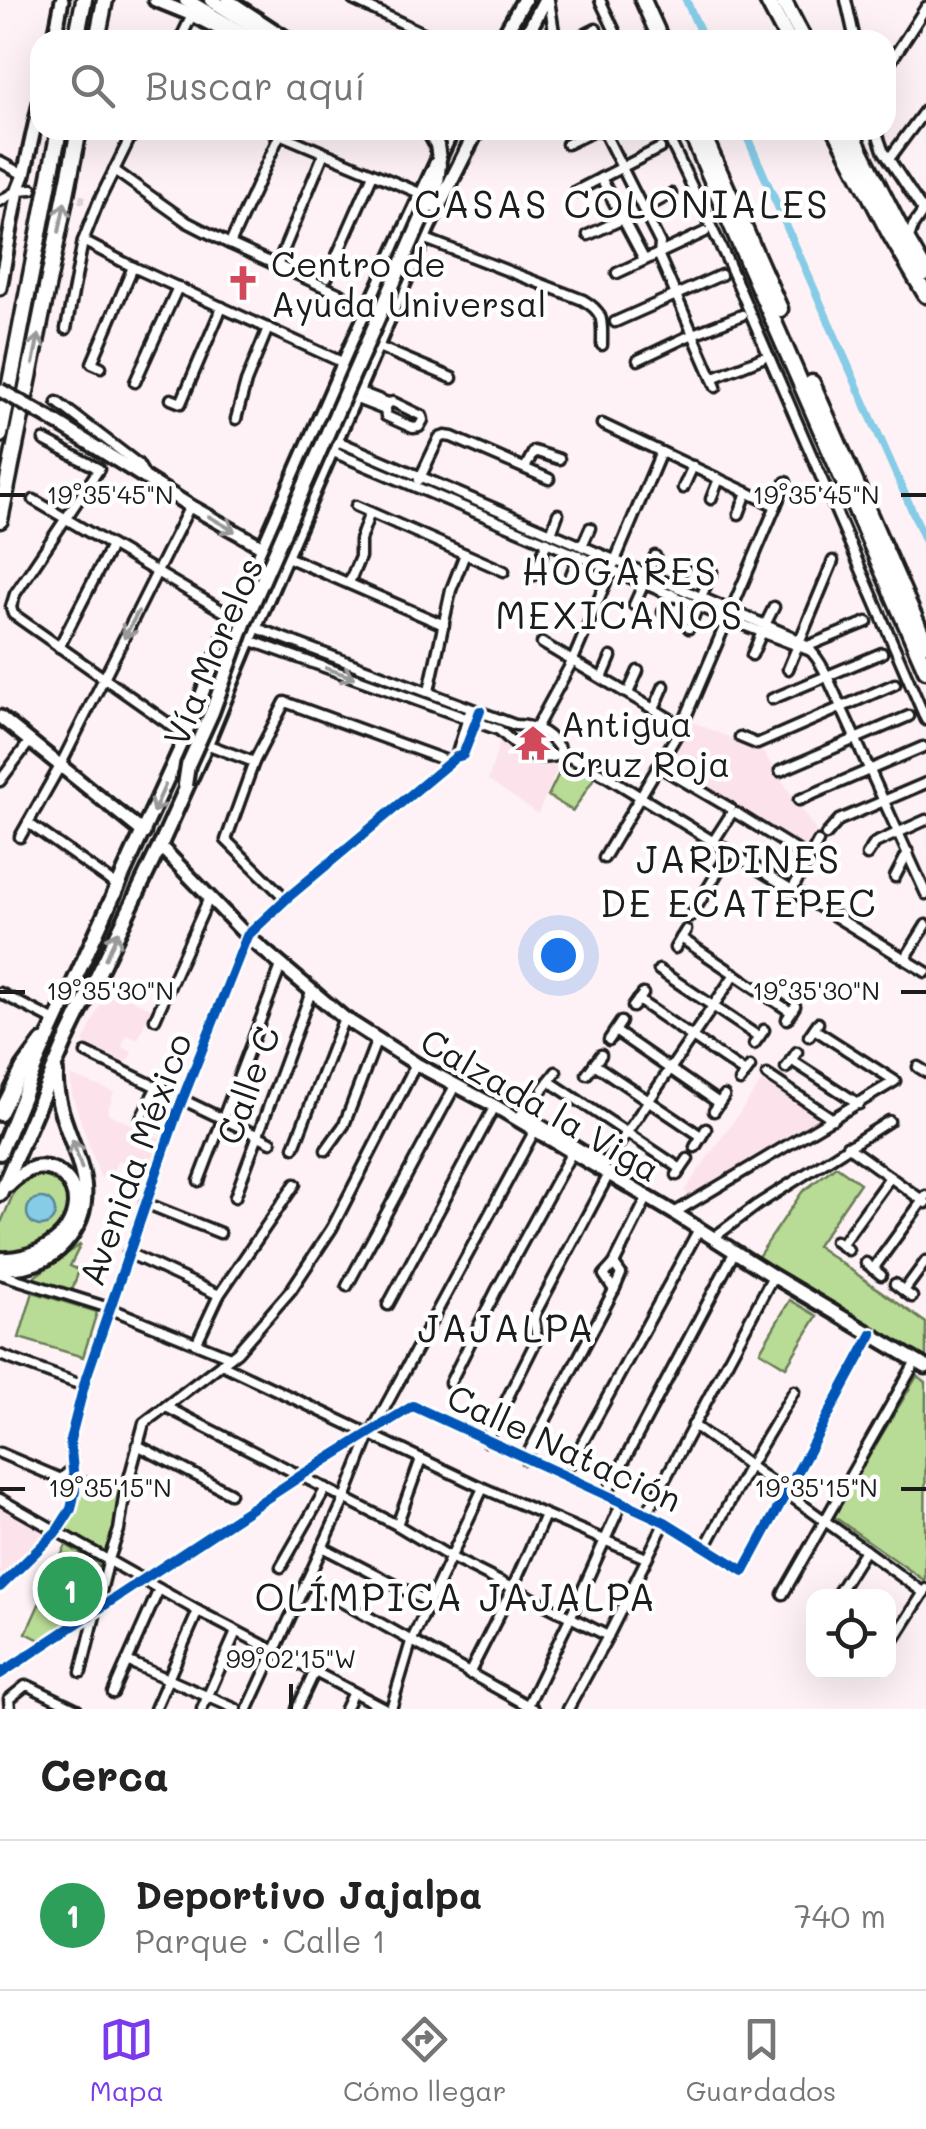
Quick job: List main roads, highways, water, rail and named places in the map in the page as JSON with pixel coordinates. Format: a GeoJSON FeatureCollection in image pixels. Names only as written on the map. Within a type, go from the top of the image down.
{"type":"FeatureCollection","features":[{"type":"Feature","properties":{"kind":"highway"},"geometry":{"type":"LineString","coordinates":[[78,30],[84,0]]}},
{"type":"Feature","properties":{"kind":"highway"},"geometry":{"type":"LineString","coordinates":[[99,30],[105,0]]}},
{"type":"Feature","properties":{"kind":"highway"},"geometry":{"type":"LineString","coordinates":[[632,0],[646,30]]}},
{"type":"Feature","properties":{"kind":"highway"},"geometry":{"type":"LineString","coordinates":[[643,0],[656,30]]}},
{"type":"Feature","properties":{"kind":"highway"},"geometry":{"type":"LineString","coordinates":[[767,0],[783,30]]}},
{"type":"Feature","properties":{"kind":"highway"},"geometry":{"type":"LineString","coordinates":[[783,0],[799,30]]}},
{"type":"Feature","properties":{"kind":"highway"},"geometry":{"type":"LineString","coordinates":[[0,436],[57,140]]}},
{"type":"Feature","properties":{"kind":"highway"},"geometry":{"type":"LineString","coordinates":[[0,520],[77,140]]}},
{"type":"Feature","properties":{"kind":"highway"},"geometry":{"type":"LineString","coordinates":[[694,140],[926,670]]}},
{"type":"Feature","properties":{"kind":"highway"},"geometry":{"type":"LineString","coordinates":[[705,140],[926,644]]}},
{"type":"Feature","properties":{"kind":"highway"},"geometry":{"type":"LineString","coordinates":[[842,140],[926,272]]}},
{"type":"Feature","properties":{"kind":"highway"},"geometry":{"type":"LineString","coordinates":[[854,140],[878,197]]}},
{"type":"Feature","properties":{"kind":"highway"},"geometry":{"type":"LineString","coordinates":[[902,236],[926,295]]}},
{"type":"Feature","properties":{"kind":"main road"},"geometry":{"type":"LineString","coordinates":[[56,30],[62,0]]}},
{"type":"Feature","properties":{"kind":"main road"},"geometry":{"type":"LineString","coordinates":[[155,0],[222,30]]}},
{"type":"Feature","properties":{"kind":"main road"},"geometry":{"type":"LineString","coordinates":[[186,0],[237,30]]}},
{"type":"Feature","properties":{"kind":"main road"},"geometry":{"type":"LineString","coordinates":[[211,0],[259,30]]}},
{"type":"Feature","properties":{"kind":"main road"},"geometry":{"type":"LineString","coordinates":[[228,0],[273,30]]}},
{"type":"Feature","properties":{"kind":"main road"},"geometry":{"type":"LineString","coordinates":[[507,30],[524,0]]}},
{"type":"Feature","properties":{"kind":"main road"},"geometry":{"type":"LineString","coordinates":[[530,30],[547,0]]}},
{"type":"Feature","properties":{"kind":"main road"},"geometry":{"type":"LineString","coordinates":[[0,288],[25,190],[32,140]]}},
{"type":"Feature","properties":{"kind":"main road"},"geometry":{"type":"LineString","coordinates":[[184,788],[188,765],[245,621],[437,183],[439,159],[433,140]]}},
{"type":"Feature","properties":{"kind":"main road","name":"Vía Morelos"},"geometry":{"type":"LineString","coordinates":[[0,1153],[186,736],[369,306],[447,140]]}},
{"type":"Feature","properties":{"kind":"main road","name":"Vía Morelos"},"geometry":{"type":"LineString","coordinates":[[0,1194],[58,1060],[206,744],[423,238],[472,140]]}},
{"type":"Feature","properties":{"kind":"main road"},"geometry":{"type":"LineString","coordinates":[[405,230],[423,238]]}},
{"type":"Feature","properties":{"kind":"main road"},"geometry":{"type":"LineString","coordinates":[[0,390],[190,506],[263,548],[285,556]]}},
{"type":"Feature","properties":{"kind":"main road"},"geometry":{"type":"LineString","coordinates":[[0,717],[144,832]]}},
{"type":"Feature","properties":{"kind":"main road","name":"Calzada la Viga"},"geometry":{"type":"LineString","coordinates":[[160,846],[247,936],[344,1018],[416,1064],[605,1169],[921,1364]]}},
{"type":"Feature","properties":{"kind":"main road"},"geometry":{"type":"LineString","coordinates":[[0,1114],[28,1060],[54,1028]]}},
{"type":"Feature","properties":{"kind":"main road"},"geometry":{"type":"LineString","coordinates":[[2,1275],[51,1256],[69,1239],[82,1211],[84,1184],[80,1162],[56,1094],[58,1060]]}},
{"type":"Feature","properties":{"kind":"main road"},"geometry":{"type":"LineString","coordinates":[[0,1194],[22,1173],[46,1168],[66,1179],[75,1204],[67,1226],[46,1248],[26,1257],[0,1259]]}},
{"type":"Feature","properties":{"kind":"water"},"geometry":{"type":"Polygon","coordinates":[[[41,1198],[51,1202],[55,1212],[51,1222],[41,1226],[31,1222],[27,1212],[31,1202],[41,1198]]]}},
{"type":"Feature","properties":{"kind":"waterway"},"geometry":{"type":"LineString","coordinates":[[686,0],[700,30]]}},
{"type":"Feature","properties":{"kind":"waterway"},"geometry":{"type":"LineString","coordinates":[[748,140],[926,542]]}},
{"type":"Feature","properties":{"kind":"tunnel"},"geometry":{"type":"LineString","coordinates":[[32,189],[85,200]]}},
{"type":"Feature","properties":{"kind":"place","name":"Centro de Ayuda Universal"},"geometry":{"type":"Point","coordinates":[243,283]}},
{"type":"Feature","properties":{"kind":"place","name":"Antigua Cruz Roja"},"geometry":{"type":"Point","coordinates":[533,743]}},
{"type":"Feature","properties":{"kind":"place","name":"Deportivo Jajalpa"},"geometry":{"type":"Point","coordinates":[70,1589]}},
{"type":"Feature","properties":{"kind":"district","name":"CASAS COLONIALES"},"geometry":{"type":"Point","coordinates":[622,203]}},
{"type":"Feature","properties":{"kind":"district","name":"HOGARES MEXICANOS"},"geometry":{"type":"Point","coordinates":[620,592]}},
{"type":"Feature","properties":{"kind":"district","name":"JARDINES DE ECATEPEC"},"geometry":{"type":"Point","coordinates":[739,880]}},
{"type":"Feature","properties":{"kind":"district","name":"JAJALPA"},"geometry":{"type":"Point","coordinates":[507,1327]}},
{"type":"Feature","properties":{"kind":"district","name":"OLÍMPICA JAJALPA"},"geometry":{"type":"Point","coordinates":[456,1596]}}]}
